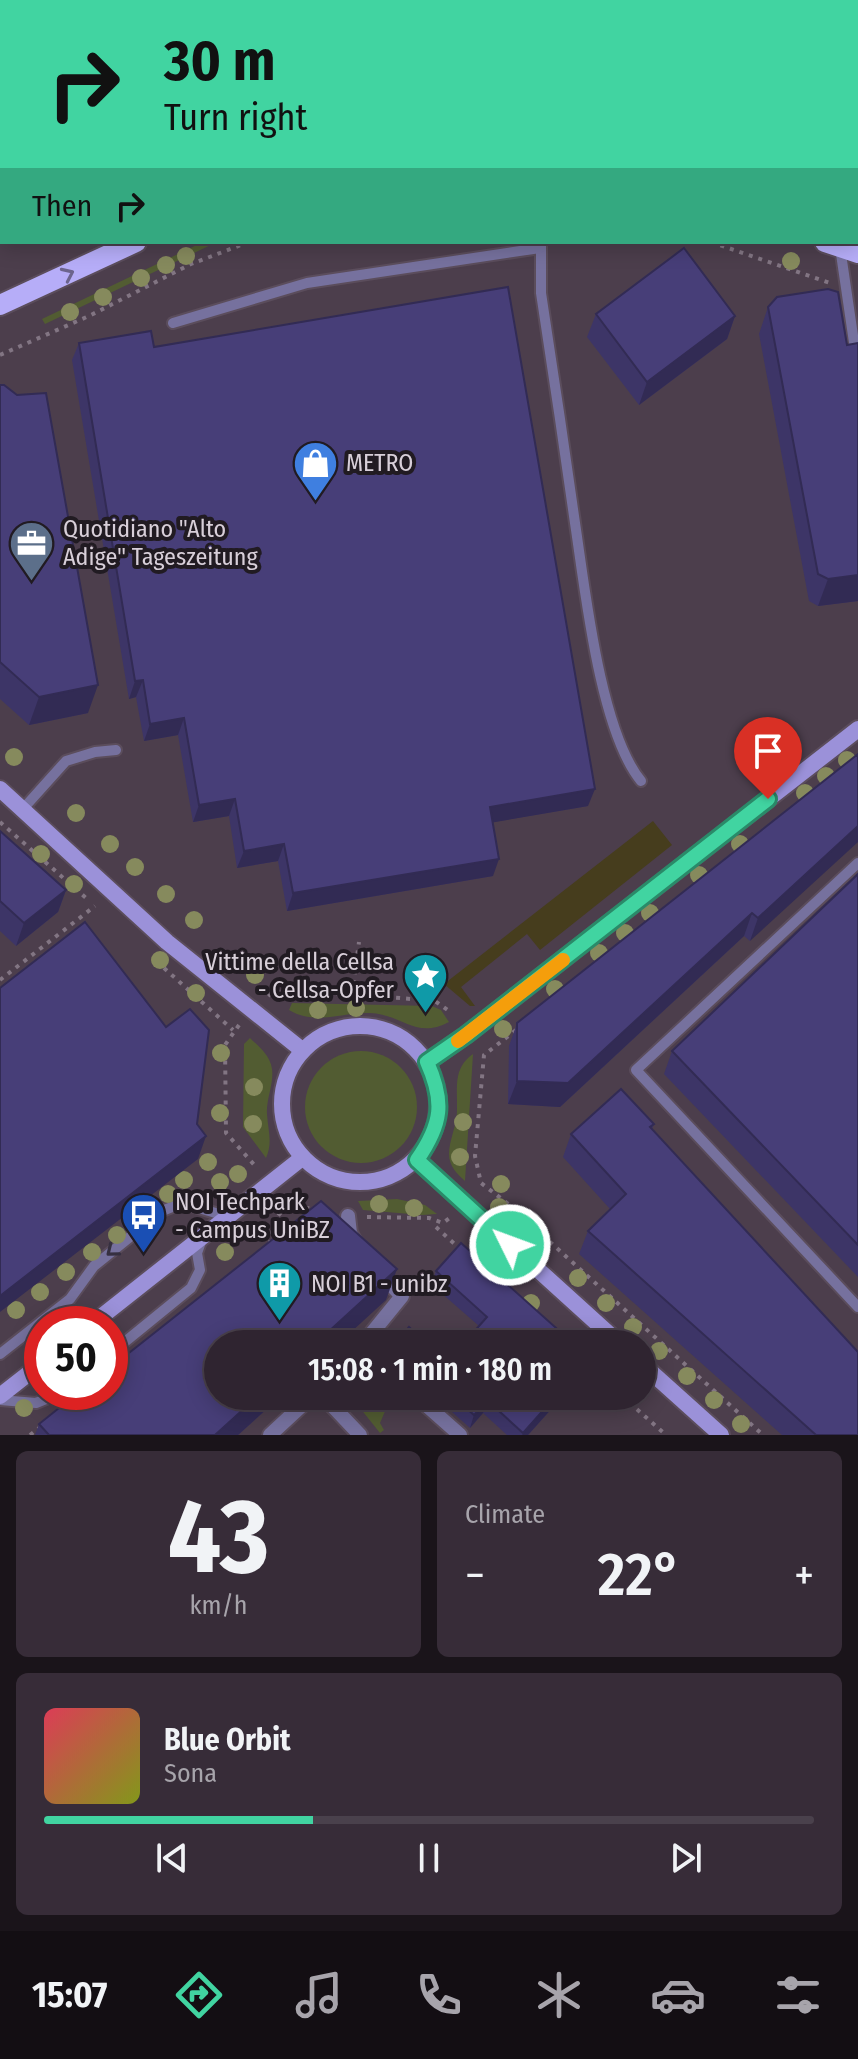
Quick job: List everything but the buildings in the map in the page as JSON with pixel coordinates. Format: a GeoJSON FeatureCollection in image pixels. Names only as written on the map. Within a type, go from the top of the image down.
{"type":"FeatureCollection","features":[{"type":"Feature","properties":{"kind":"main road"},"geometry":{"type":"LineString","coordinates":[[0,305],[132,244]]}},
{"type":"Feature","properties":{"kind":"main road"},"geometry":{"type":"LineString","coordinates":[[427,1062],[466,1035],[858,729]]}},
{"type":"Feature","properties":{"kind":"main road"},"geometry":{"type":"LineString","coordinates":[[0,789],[167,942],[302,1050]]}},
{"type":"Feature","properties":{"kind":"main road"},"geometry":{"type":"LineString","coordinates":[[353,1025],[382,1028],[408,1041],[427,1062],[438,1086],[439,1113],[432,1138],[417,1160],[391,1177],[359,1183],[328,1176],[302,1158],[289,1138],[282,1116],[282,1092],[289,1069],[302,1050],[326,1033],[353,1025]]}},
{"type":"Feature","properties":{"kind":"main road"},"geometry":{"type":"LineString","coordinates":[[115,1306],[302,1158]]}},
{"type":"Feature","properties":{"kind":"main road"},"geometry":{"type":"LineString","coordinates":[[417,1160],[605,1330]]}},
{"type":"Feature","properties":{"kind":"main road"},"geometry":{"type":"LineString","coordinates":[[656,1377],[721,1435]]}},
{"type":"Feature","properties":{"kind":"main road"},"geometry":{"type":"LineString","coordinates":[[0,1398],[24,1378]]}},
{"type":"Feature","properties":{"kind":"street"},"geometry":{"type":"LineString","coordinates":[[348,1216],[350,1233],[366,1258],[402,1296],[374,1330]]}},
{"type":"Feature","properties":{"kind":"street"},"geometry":{"type":"LineString","coordinates":[[270,1435],[297,1410]]}},
{"type":"Feature","properties":{"kind":"street"},"geometry":{"type":"LineString","coordinates":[[336,1410],[360,1435]]}},
{"type":"Feature","properties":{"kind":"street"},"geometry":{"type":"LineString","coordinates":[[432,1410],[460,1435]]}},
{"type":"Feature","properties":{"kind":"lane"},"geometry":{"type":"LineString","coordinates":[[173,323],[307,283],[540,245],[541,293],[589,613],[600,671],[616,729],[628,765],[641,781]]}},
{"type":"Feature","properties":{"kind":"lane"},"geometry":{"type":"LineString","coordinates":[[841,247],[856,361]]}},
{"type":"Feature","properties":{"kind":"lane"},"geometry":{"type":"LineString","coordinates":[[22,810],[66,761],[95,752],[116,750]]}},
{"type":"Feature","properties":{"kind":"lane"},"geometry":{"type":"LineString","coordinates":[[858,863],[636,1070],[858,1307]]}},
{"type":"Feature","properties":{"kind":"lane"},"geometry":{"type":"LineString","coordinates":[[0,1354],[70,1299],[94,1266],[162,1211],[182,1203],[229,1217]]}},
{"type":"Feature","properties":{"kind":"lane"},"geometry":{"type":"LineString","coordinates":[[128,1339],[191,1288],[200,1270],[197,1253],[202,1239]]}},
{"type":"Feature","properties":{"kind":"lane"},"geometry":{"type":"LineString","coordinates":[[0,1398],[24,1401]]}},
{"type":"Feature","properties":{"kind":"path"},"geometry":{"type":"LineString","coordinates":[[0,355],[89,316],[191,264],[244,244]]}},
{"type":"Feature","properties":{"kind":"path"},"geometry":{"type":"LineString","coordinates":[[717,244],[844,287]]}},
{"type":"Feature","properties":{"kind":"path"},"geometry":{"type":"LineString","coordinates":[[0,980],[95,906]]}},
{"type":"Feature","properties":{"kind":"path"},"geometry":{"type":"LineString","coordinates":[[352,994],[359,942]]}},
{"type":"Feature","properties":{"kind":"path"},"geometry":{"type":"LineString","coordinates":[[272,992],[352,994],[435,1001],[449,1011]]}},
{"type":"Feature","properties":{"kind":"path"},"geometry":{"type":"LineString","coordinates":[[233,1030],[225,1045],[226,1133],[248,1158]]}},
{"type":"Feature","properties":{"kind":"path"},"geometry":{"type":"LineString","coordinates":[[517,1030],[484,1055],[475,1156],[481,1183],[763,1435]]}},
{"type":"Feature","properties":{"kind":"path"},"geometry":{"type":"LineString","coordinates":[[269,1245],[273,1226],[290,1206]]}},
{"type":"Feature","properties":{"kind":"path"},"geometry":{"type":"LineString","coordinates":[[436,1227],[459,1248]]}},
{"type":"Feature","properties":{"kind":"path"},"geometry":{"type":"LineString","coordinates":[[638,1410],[666,1435]]}},
{"type":"Feature","properties":{"kind":"shaded area"},"geometry":{"type":"Polygon","coordinates":[[[0,244],[858,244],[858,1435],[0,1435],[0,244]]]}},
{"type":"Feature","properties":{"kind":"green space"},"geometry":{"type":"Polygon","coordinates":[[[199,244],[213,244],[45,324],[42,319],[199,244]]]}},
{"type":"Feature","properties":{"kind":"green space"},"geometry":{"type":"Polygon","coordinates":[[[292,1003],[432,1006],[441,1010],[449,1022],[427,1028],[381,1014],[309,1017],[289,1010],[292,1003]]]}},
{"type":"Feature","properties":{"kind":"green space"},"geometry":{"type":"Polygon","coordinates":[[[250,1038],[267,1055],[272,1069],[267,1108],[270,1142],[266,1158],[243,1127],[244,1044],[250,1038]]]}},
{"type":"Feature","properties":{"kind":"green space"},"geometry":{"type":"Polygon","coordinates":[[[361,1051],[383,1055],[401,1067],[413,1085],[417,1107],[413,1129],[401,1147],[383,1159],[361,1163],[339,1159],[321,1147],[309,1129],[305,1107],[309,1085],[321,1067],[339,1055],[361,1051]]]}},
{"type":"Feature","properties":{"kind":"green space"},"geometry":{"type":"Polygon","coordinates":[[[473,1054],[465,1181],[456,1173],[449,1154],[457,1116],[459,1073],[473,1054]]]}},
{"type":"Feature","properties":{"kind":"green space"},"geometry":{"type":"Polygon","coordinates":[[[397,1199],[425,1205],[437,1214],[363,1210],[358,1201],[397,1199]]]}},
{"type":"Feature","properties":{"kind":"green space"},"geometry":{"type":"Polygon","coordinates":[[[362,1410],[386,1410],[380,1423],[384,1430],[380,1433],[362,1410]]]}},
{"type":"Feature","properties":{"kind":"sand"},"geometry":{"type":"Polygon","coordinates":[[[653,821],[672,845],[540,950],[527,934],[461,987],[475,1006],[470,1006],[444,984],[653,821]]]}},
{"type":"Feature","properties":{"kind":"slow traffic"},"geometry":{"type":"LineString","coordinates":[[458,1041],[563,960]]}},
{"type":"Feature","properties":{"kind":"place","name":"METRO"},"geometry":{"type":"Point","coordinates":[315,502]}},
{"type":"Feature","properties":{"kind":"place","name":"Quotidiano \"Alto Adige\" Tageszeitung"},"geometry":{"type":"Point","coordinates":[32,582]}},
{"type":"Feature","properties":{"kind":"place","name":"Vittime della Cellsa - Cellsa-Opfer"},"geometry":{"type":"Point","coordinates":[425,1015]}},
{"type":"Feature","properties":{"kind":"place","name":"NOI Techpark - Campus UniBZ"},"geometry":{"type":"Point","coordinates":[144,1255]}},
{"type":"Feature","properties":{"kind":"place","name":"NOI B1 - unibz"},"geometry":{"type":"Point","coordinates":[280,1323]}},
{"type":"Feature","properties":{"kind":"route"},"geometry":{"type":"LineString","coordinates":[[510,1245],[417,1160],[432,1138],[439,1113],[438,1086],[427,1062],[466,1035],[768,799]]}}]}
